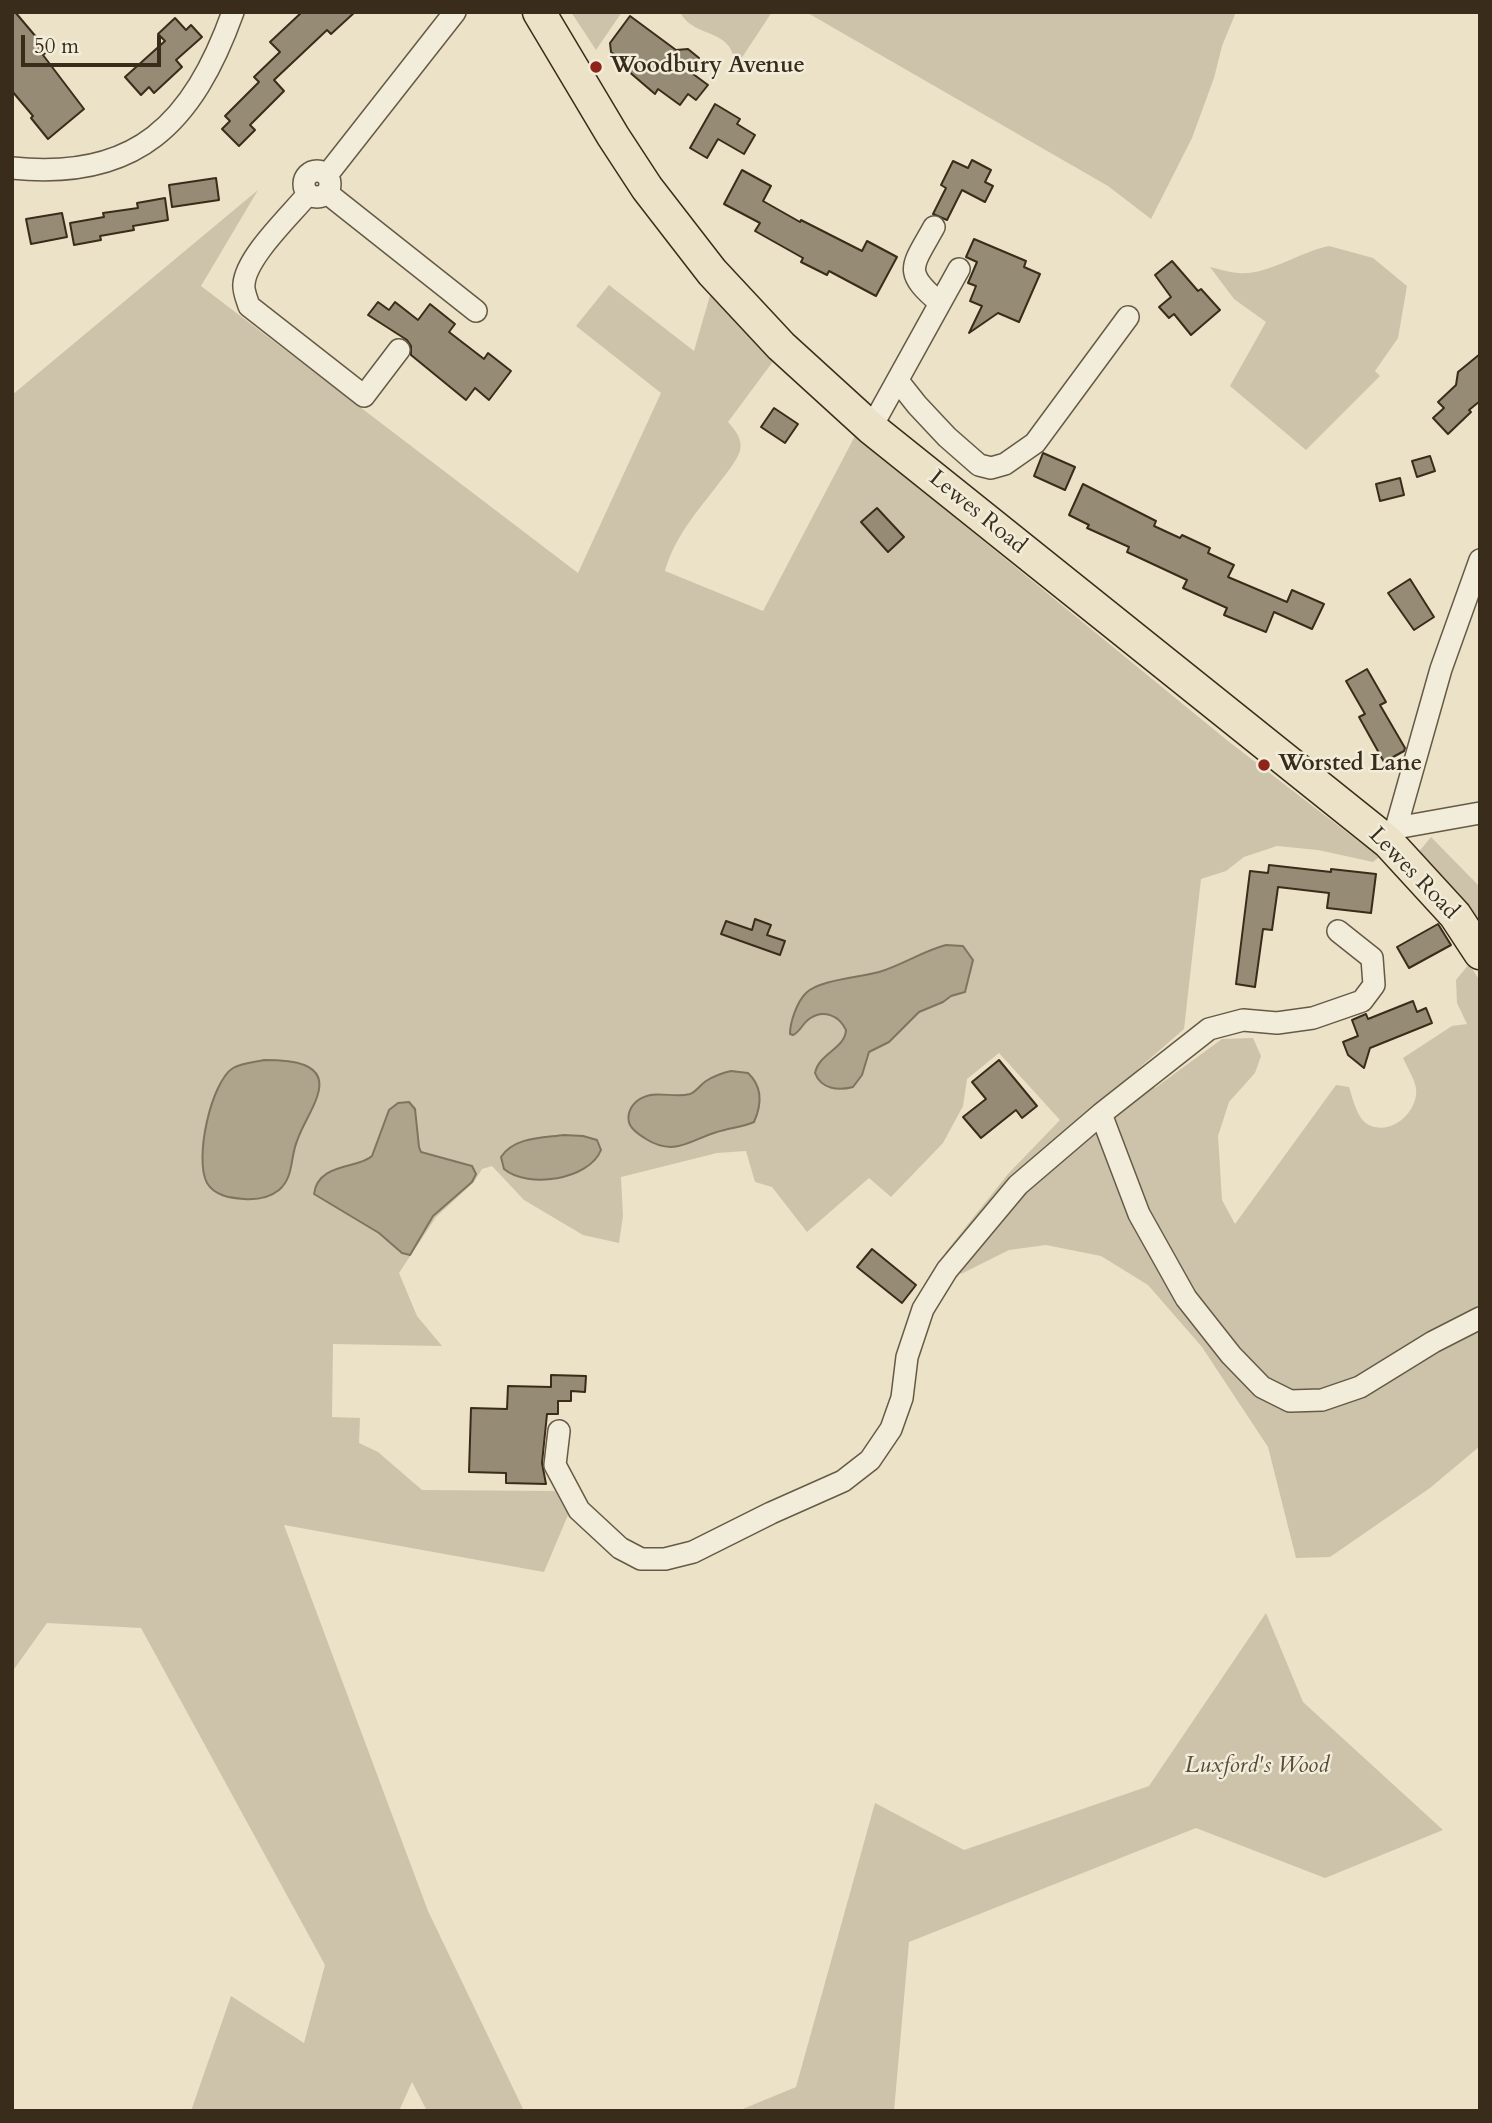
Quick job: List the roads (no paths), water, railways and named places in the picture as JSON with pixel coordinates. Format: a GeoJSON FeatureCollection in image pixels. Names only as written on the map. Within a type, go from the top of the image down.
{"type":"FeatureCollection","features":[{"type":"Feature","properties":{"kind":"highway","name":"Lewes Road"},"geometry":{"type":"LineString","coordinates":[[539,12],[633,167],[712,272],[781,346],[871,428],[1392,835],[1455,915],[1480,953]]}},
{"type":"Feature","properties":{"kind":"street"},"geometry":{"type":"LineString","coordinates":[[12,168],[86,166],[132,153],[169,127],[200,85],[222,43],[233,12]]}},
{"type":"Feature","properties":{"kind":"street"},"geometry":{"type":"LineString","coordinates":[[399,350],[364,396],[249,306],[243,287],[245,275],[257,254],[321,187],[455,12]]}},
{"type":"Feature","properties":{"kind":"street"},"geometry":{"type":"LineString","coordinates":[[321,187],[476,312]]}},
{"type":"Feature","properties":{"kind":"street"},"geometry":{"type":"LineString","coordinates":[[934,227],[915,262],[914,274],[925,290],[940,303]]}},
{"type":"Feature","properties":{"kind":"street"},"geometry":{"type":"LineString","coordinates":[[871,428],[959,269]]}},
{"type":"Feature","properties":{"kind":"street"},"geometry":{"type":"LineString","coordinates":[[898,382],[947,437],[979,465],[991,468],[1005,464],[1035,443],[1128,317]]}},
{"type":"Feature","properties":{"kind":"street"},"geometry":{"type":"LineString","coordinates":[[1392,835],[1441,668],[1480,560]]}},
{"type":"Feature","properties":{"kind":"street"},"geometry":{"type":"LineString","coordinates":[[1392,835],[1480,813]]}},
{"type":"Feature","properties":{"kind":"street"},"geometry":{"type":"LineString","coordinates":[[559,1431],[555,1465],[579,1510],[620,1548],[641,1559],[664,1559],[693,1552],[843,1481],[870,1460],[891,1429],[902,1398],[907,1357],[923,1309],[947,1270],[1018,1185],[1101,1114],[1209,1029],[1243,1020],[1278,1023],[1314,1018],[1362,1001],[1374,985],[1371,958],[1338,931]]}},
{"type":"Feature","properties":{"kind":"street"},"geometry":{"type":"LineString","coordinates":[[1101,1114],[1139,1214],[1186,1298],[1231,1355],[1262,1387],[1290,1401],[1322,1400],[1360,1387],[1433,1342],[1480,1318]]}},
{"type":"Feature","properties":{"kind":"place","name":"Woodbury Avenue"},"geometry":{"type":"Point","coordinates":[596,67]}},
{"type":"Feature","properties":{"kind":"place","name":"Worsted Lane"},"geometry":{"type":"Point","coordinates":[1264,765]}},
{"type":"Feature","properties":{"kind":"park label","name":"Luxford's Wood"},"geometry":{"type":"Point","coordinates":[1257,1767]}}]}
